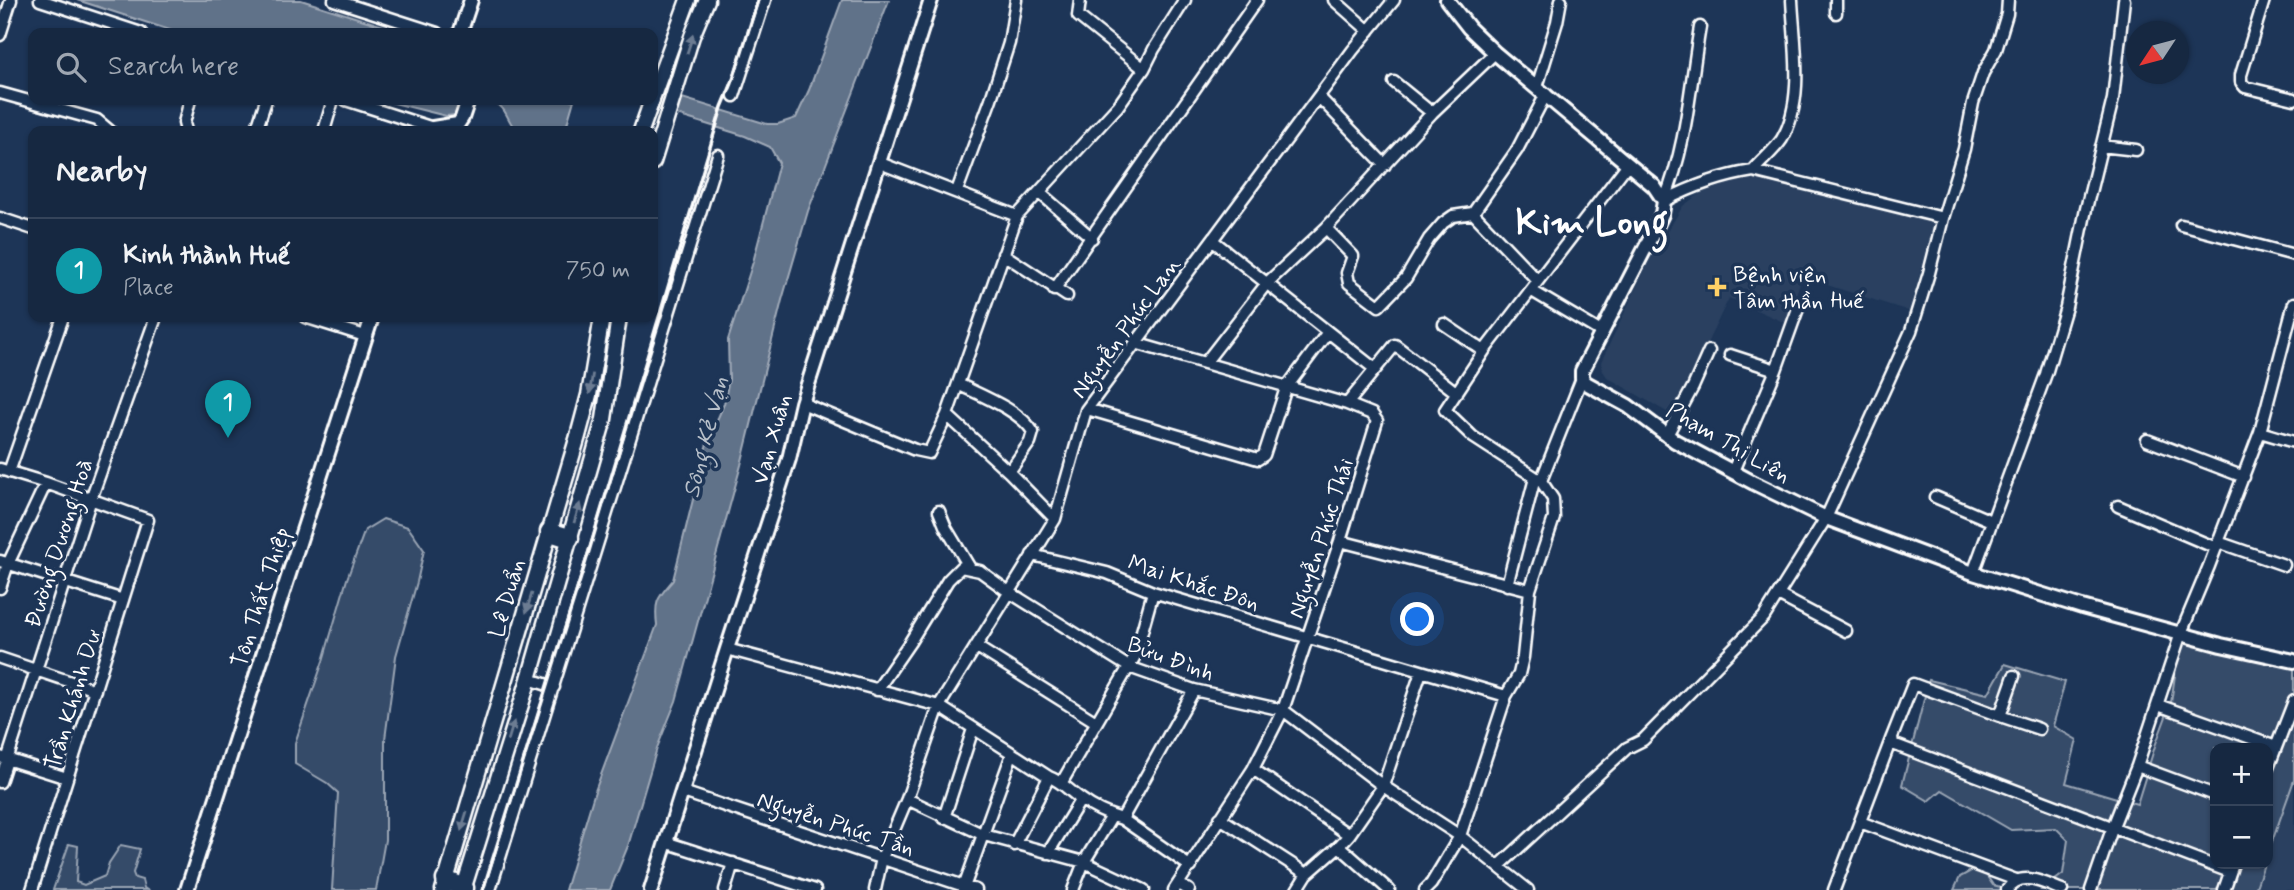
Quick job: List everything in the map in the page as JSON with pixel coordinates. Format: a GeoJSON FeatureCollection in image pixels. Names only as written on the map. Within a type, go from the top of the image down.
{"type":"FeatureCollection","features":[{"type":"Feature","properties":{"kind":"highway"},"geometry":{"type":"LineString","coordinates":[[550,532],[569,538]]}},
{"type":"Feature","properties":{"kind":"highway"},"geometry":{"type":"LineString","coordinates":[[444,885],[463,889]]}},
{"type":"Feature","properties":{"kind":"main road"},"geometry":{"type":"LineString","coordinates":[[658,82],[688,0]]}},
{"type":"Feature","properties":{"kind":"main road"},"geometry":{"type":"LineString","coordinates":[[658,148],[692,36],[707,0]]}},
{"type":"Feature","properties":{"kind":"main road"},"geometry":{"type":"LineString","coordinates":[[644,126],[650,105]]}},
{"type":"Feature","properties":{"kind":"main road","name":"Lê Duẩn"},"geometry":{"type":"LineString","coordinates":[[444,885],[589,395],[601,322]]}},
{"type":"Feature","properties":{"kind":"main road","name":"Lê Duẩn"},"geometry":{"type":"LineString","coordinates":[[463,889],[604,419],[619,322]]}},
{"type":"Feature","properties":{"kind":"street"},"geometry":{"type":"LineString","coordinates":[[0,35],[11,0]]}},
{"type":"Feature","properties":{"kind":"street"},"geometry":{"type":"LineString","coordinates":[[40,0],[126,28]]}},
{"type":"Feature","properties":{"kind":"street"},"geometry":{"type":"LineString","coordinates":[[334,0],[421,28]]}},
{"type":"Feature","properties":{"kind":"street"},"geometry":{"type":"LineString","coordinates":[[462,28],[471,0]]}},
{"type":"Feature","properties":{"kind":"street"},"geometry":{"type":"LineString","coordinates":[[734,96],[765,0]]}},
{"type":"Feature","properties":{"kind":"street","name":"Vạn Xuân"},"geometry":{"type":"LineString","coordinates":[[651,890],[789,459],[803,403],[931,0]]}},
{"type":"Feature","properties":{"kind":"street"},"geometry":{"type":"LineString","coordinates":[[957,191],[1009,43],[1016,0]]}},
{"type":"Feature","properties":{"kind":"street"},"geometry":{"type":"LineString","coordinates":[[1080,0],[1078,16],[1144,69]]}},
{"type":"Feature","properties":{"kind":"street"},"geometry":{"type":"LineString","coordinates":[[803,403],[915,450],[929,453],[947,415],[1017,216],[1118,106],[1144,69],[1185,0]]}},
{"type":"Feature","properties":{"kind":"street"},"geometry":{"type":"LineString","coordinates":[[1054,290],[1257,0]]}},
{"type":"Feature","properties":{"kind":"street"},"geometry":{"type":"LineString","coordinates":[[1334,0],[1369,31]]}},
{"type":"Feature","properties":{"kind":"street","name":"Nguyễn Phúc Lan"},"geometry":{"type":"LineString","coordinates":[[875,890],[882,858],[907,799],[939,706],[1055,519],[1087,409],[1394,0]]}},
{"type":"Feature","properties":{"kind":"street"},"geometry":{"type":"LineString","coordinates":[[1447,0],[1469,28],[1495,53],[1654,186],[1664,201]]}},
{"type":"Feature","properties":{"kind":"street"},"geometry":{"type":"LineString","coordinates":[[1325,228],[1353,256],[1347,273],[1349,283],[1379,306],[1406,278],[1429,239],[1443,223],[1453,216],[1473,213],[1517,150],[1542,91],[1561,0]]}},
{"type":"Feature","properties":{"kind":"street"},"geometry":{"type":"LineString","coordinates":[[1753,171],[1784,136],[1796,98],[1792,0]]}},
{"type":"Feature","properties":{"kind":"street"},"geometry":{"type":"LineString","coordinates":[[1836,0],[1836,13]]}},
{"type":"Feature","properties":{"kind":"street"},"geometry":{"type":"LineString","coordinates":[[1499,866],[1627,748],[1643,740],[1764,617],[1826,517],[1910,331],[1964,149],[1973,103],[1983,73],[1996,50],[2007,14],[2008,0]]}},
{"type":"Feature","properties":{"kind":"street"},"geometry":{"type":"LineString","coordinates":[[1973,573],[2046,374],[2063,318],[2113,99],[2124,0]]}},
{"type":"Feature","properties":{"kind":"street"},"geometry":{"type":"LineString","coordinates":[[2264,0],[2241,82],[2245,87],[2294,99]]}},
{"type":"Feature","properties":{"kind":"street"},"geometry":{"type":"LineString","coordinates":[[1507,585],[1538,480],[1582,379],[1582,371],[1662,214],[1688,114],[1700,27]]}},
{"type":"Feature","properties":{"kind":"street"},"geometry":{"type":"LineString","coordinates":[[1205,363],[1267,283],[1325,228],[1432,113],[1495,53]]}},
{"type":"Feature","properties":{"kind":"street"},"geometry":{"type":"LineString","coordinates":[[1394,82],[1432,113]]}},
{"type":"Feature","properties":{"kind":"street"},"geometry":{"type":"LineString","coordinates":[[0,93],[28,101]]}},
{"type":"Feature","properties":{"kind":"street"},"geometry":{"type":"LineString","coordinates":[[1319,97],[1385,165]]}},
{"type":"Feature","properties":{"kind":"street"},"geometry":{"type":"LineString","coordinates":[[43,105],[97,120],[104,126]]}},
{"type":"Feature","properties":{"kind":"street"},"geometry":{"type":"LineString","coordinates":[[185,126],[189,105]]}},
{"type":"Feature","properties":{"kind":"street"},"geometry":{"type":"LineString","coordinates":[[258,126],[264,105]]}},
{"type":"Feature","properties":{"kind":"street"},"geometry":{"type":"LineString","coordinates":[[325,126],[332,105]]}},
{"type":"Feature","properties":{"kind":"street"},"geometry":{"type":"LineString","coordinates":[[360,105],[421,126]]}},
{"type":"Feature","properties":{"kind":"street"},"geometry":{"type":"LineString","coordinates":[[450,126],[458,124],[466,105]]}},
{"type":"Feature","properties":{"kind":"street"},"geometry":{"type":"LineString","coordinates":[[2101,146],[2136,150]]}},
{"type":"Feature","properties":{"kind":"street"},"geometry":{"type":"LineString","coordinates":[[490,890],[718,155]]}},
{"type":"Feature","properties":{"kind":"street"},"geometry":{"type":"LineString","coordinates":[[880,163],[1017,216]]}},
{"type":"Feature","properties":{"kind":"street"},"geometry":{"type":"LineString","coordinates":[[1425,890],[1460,836],[1506,696],[1519,674],[1530,590],[1554,518],[1553,499],[1538,480],[1473,437],[1445,410],[1484,351],[1627,165]]}},
{"type":"Feature","properties":{"kind":"street"},"geometry":{"type":"LineString","coordinates":[[1664,201],[1689,188],[1724,176],[1753,171],[1943,218]]}},
{"type":"Feature","properties":{"kind":"street"},"geometry":{"type":"LineString","coordinates":[[1040,193],[1092,239]]}},
{"type":"Feature","properties":{"kind":"street"},"geometry":{"type":"LineString","coordinates":[[1473,213],[1537,280]]}},
{"type":"Feature","properties":{"kind":"street"},"geometry":{"type":"LineString","coordinates":[[0,218],[28,227]]}},
{"type":"Feature","properties":{"kind":"street"},"geometry":{"type":"LineString","coordinates":[[2181,225],[2294,255]]}},
{"type":"Feature","properties":{"kind":"street"},"geometry":{"type":"LineString","coordinates":[[1212,240],[1375,369]]}},
{"type":"Feature","properties":{"kind":"street"},"geometry":{"type":"LineString","coordinates":[[1003,254],[1054,290],[1067,296]]}},
{"type":"Feature","properties":{"kind":"street"},"geometry":{"type":"LineString","coordinates":[[1532,291],[1601,332]]}},
{"type":"Feature","properties":{"kind":"street"},"geometry":{"type":"LineString","coordinates":[[1733,471],[1776,370],[1800,303]]}},
{"type":"Feature","properties":{"kind":"street"},"geometry":{"type":"LineString","coordinates":[[2091,890],[2137,766],[2181,633],[2260,432],[2294,303]]}},
{"type":"Feature","properties":{"kind":"street"},"geometry":{"type":"LineString","coordinates":[[62,322],[5,471],[46,482],[91,499]]}},
{"type":"Feature","properties":{"kind":"street","name":"Đường Dương Hoà"},"geometry":{"type":"LineString","coordinates":[[0,782],[4,758],[37,670],[91,499],[154,322]]}},
{"type":"Feature","properties":{"kind":"street"},"geometry":{"type":"LineString","coordinates":[[322,322],[365,336]]}},
{"type":"Feature","properties":{"kind":"street","name":"Tôn Thất Thiệp"},"geometry":{"type":"LineString","coordinates":[[187,890],[370,322]]}},
{"type":"Feature","properties":{"kind":"street"},"geometry":{"type":"LineString","coordinates":[[1444,324],[1484,351]]}},
{"type":"Feature","properties":{"kind":"street"},"geometry":{"type":"LineString","coordinates":[[1087,409],[1258,459],[1264,455],[1286,388],[1328,332]]}},
{"type":"Feature","properties":{"kind":"street","name":"Nguyễn Phúc Thái"},"geometry":{"type":"LineString","coordinates":[[1135,343],[1347,404],[1372,414],[1377,421],[1283,710],[1253,768],[1177,887]]}},
{"type":"Feature","properties":{"kind":"street"},"geometry":{"type":"LineString","coordinates":[[1347,404],[1395,345],[1457,393]]}},
{"type":"Feature","properties":{"kind":"street"},"geometry":{"type":"LineString","coordinates":[[1667,435],[1709,351]]}},
{"type":"Feature","properties":{"kind":"street"},"geometry":{"type":"LineString","coordinates":[[1730,355],[1776,370]]}},
{"type":"Feature","properties":{"kind":"street","name":"Phạm Thị Liên"},"geometry":{"type":"LineString","coordinates":[[1582,379],[1628,406],[1675,441],[1826,517],[1973,573],[2082,607],[2221,645],[2294,661]]}},
{"type":"Feature","properties":{"kind":"street"},"geometry":{"type":"LineString","coordinates":[[958,384],[993,401],[1023,420],[1030,428],[1030,442],[1009,472]]}},
{"type":"Feature","properties":{"kind":"street"},"geometry":{"type":"LineString","coordinates":[[947,415],[1055,519]]}},
{"type":"Feature","properties":{"kind":"street"},"geometry":{"type":"LineString","coordinates":[[2260,432],[2294,442]]}},
{"type":"Feature","properties":{"kind":"street"},"geometry":{"type":"LineString","coordinates":[[2147,440],[2244,477]]}},
{"type":"Feature","properties":{"kind":"street"},"geometry":{"type":"LineString","coordinates":[[0,588],[4,562],[46,482]]}},
{"type":"Feature","properties":{"kind":"street"},"geometry":{"type":"LineString","coordinates":[[1935,497],[1991,521]]}},
{"type":"Feature","properties":{"kind":"street","name":"Trần Khánh Dư"},"geometry":{"type":"LineString","coordinates":[[32,890],[148,520],[91,499]]}},
{"type":"Feature","properties":{"kind":"street"},"geometry":{"type":"LineString","coordinates":[[2118,506],[2217,545],[2284,565]]}},
{"type":"Feature","properties":{"kind":"street"},"geometry":{"type":"LineString","coordinates":[[939,511],[970,568]]}},
{"type":"Feature","properties":{"kind":"street"},"geometry":{"type":"LineString","coordinates":[[1340,541],[1530,590]]}},
{"type":"Feature","properties":{"kind":"street","name":"Mai Khắc Đôn"},"geometry":{"type":"LineString","coordinates":[[1032,555],[1107,573],[1153,592],[1506,696]]}},
{"type":"Feature","properties":{"kind":"street"},"geometry":{"type":"LineString","coordinates":[[4,562],[123,600]]}},
{"type":"Feature","properties":{"kind":"street"},"geometry":{"type":"LineString","coordinates":[[877,690],[948,580],[961,567],[970,568]]}},
{"type":"Feature","properties":{"kind":"street","name":"Bửu Đình"},"geometry":{"type":"LineString","coordinates":[[970,568],[980,571],[1129,667],[1195,690],[1283,710],[1383,786],[1460,836],[1526,890]]}},
{"type":"Feature","properties":{"kind":"street"},"geometry":{"type":"LineString","coordinates":[[1062,782],[1135,656],[1153,592]]}},
{"type":"Feature","properties":{"kind":"street"},"geometry":{"type":"LineString","coordinates":[[1778,595],[1846,631]]}},
{"type":"Feature","properties":{"kind":"street"},"geometry":{"type":"LineString","coordinates":[[977,647],[1096,722]]}},
{"type":"Feature","properties":{"kind":"street"},"geometry":{"type":"LineString","coordinates":[[726,649],[939,706],[1049,777],[1062,782],[1080,799],[1117,818],[1191,867]]}},
{"type":"Feature","properties":{"kind":"street"},"geometry":{"type":"LineString","coordinates":[[0,658],[95,690]]}},
{"type":"Feature","properties":{"kind":"street"},"geometry":{"type":"LineString","coordinates":[[1297,890],[1307,874],[1349,835],[1383,786],[1421,672]]}},
{"type":"Feature","properties":{"kind":"street"},"geometry":{"type":"LineString","coordinates":[[2000,716],[2014,676]]}},
{"type":"Feature","properties":{"kind":"street"},"geometry":{"type":"LineString","coordinates":[[528,679],[554,687]]}},
{"type":"Feature","properties":{"kind":"street"},"geometry":{"type":"LineString","coordinates":[[1834,890],[1913,684],[2039,729]]}},
{"type":"Feature","properties":{"kind":"street"},"geometry":{"type":"LineString","coordinates":[[1073,890],[1084,862],[1117,818],[1195,690]]}},
{"type":"Feature","properties":{"kind":"street"},"geometry":{"type":"LineString","coordinates":[[2273,755],[2294,701]]}},
{"type":"Feature","properties":{"kind":"street"},"geometry":{"type":"LineString","coordinates":[[2158,705],[2276,747]]}},
{"type":"Feature","properties":{"kind":"street"},"geometry":{"type":"LineString","coordinates":[[944,818],[973,729]]}},
{"type":"Feature","properties":{"kind":"street"},"geometry":{"type":"LineString","coordinates":[[1892,737],[1893,744],[1898,748],[2112,829],[2210,861]]}},
{"type":"Feature","properties":{"kind":"street"},"geometry":{"type":"LineString","coordinates":[[964,888],[1012,754]]}},
{"type":"Feature","properties":{"kind":"street"},"geometry":{"type":"LineString","coordinates":[[4,758],[67,778]]}},
{"type":"Feature","properties":{"kind":"street"},"geometry":{"type":"LineString","coordinates":[[2137,766],[2210,793]]}},
{"type":"Feature","properties":{"kind":"street"},"geometry":{"type":"LineString","coordinates":[[1253,768],[1349,835]]}},
{"type":"Feature","properties":{"kind":"street"},"geometry":{"type":"LineString","coordinates":[[1014,845],[1049,777]]}},
{"type":"Feature","properties":{"kind":"street","name":"Nguyễn Phúc Tần"},"geometry":{"type":"LineString","coordinates":[[683,792],[976,890]]}},
{"type":"Feature","properties":{"kind":"street"},"geometry":{"type":"LineString","coordinates":[[907,799],[984,835],[1084,862],[1144,890]]}},
{"type":"Feature","properties":{"kind":"street"},"geometry":{"type":"LineString","coordinates":[[1048,853],[1080,799]]}},
{"type":"Feature","properties":{"kind":"street"},"geometry":{"type":"LineString","coordinates":[[1220,818],[1307,874]]}},
{"type":"Feature","properties":{"kind":"street"},"geometry":{"type":"LineString","coordinates":[[1860,822],[2016,880],[2027,878],[2062,890]]}},
{"type":"Feature","properties":{"kind":"street"},"geometry":{"type":"LineString","coordinates":[[665,842],[815,890]]}},
{"type":"Feature","properties":{"kind":"street"},"geometry":{"type":"LineString","coordinates":[[1339,846],[1389,890]]}},
{"type":"Feature","properties":{"kind":"street"},"geometry":{"type":"LineString","coordinates":[[725,890],[733,863]]}},
{"type":"Feature","properties":{"kind":"street"},"geometry":{"type":"LineString","coordinates":[[2224,890],[2231,869]]}},
{"type":"Feature","properties":{"kind":"street"},"geometry":{"type":"LineString","coordinates":[[2007,890],[2016,880]]}},
{"type":"Feature","properties":{"kind":"street"},"geometry":{"type":"LineString","coordinates":[[1177,887],[1189,890]]}},
{"type":"Feature","properties":{"kind":"shaded area"},"geometry":{"type":"Polygon","coordinates":[[[77,0],[301,0],[389,28],[164,28],[77,0]]]}},
{"type":"Feature","properties":{"kind":"shaded area"},"geometry":{"type":"Polygon","coordinates":[[[842,0],[889,0],[808,211],[676,701],[657,748],[628,846],[610,890],[565,890],[595,791],[657,625],[658,600],[673,580],[707,443],[724,404],[729,379],[728,340],[753,262],[779,163],[770,147],[745,136],[644,105],[658,105],[658,91],[767,124],[778,124],[796,118],[842,0]]]}},
{"type":"Feature","properties":{"kind":"shaded area"},"geometry":{"type":"Polygon","coordinates":[[[402,105],[460,105],[455,115],[446,116],[402,105]]]}},
{"type":"Feature","properties":{"kind":"shaded area"},"geometry":{"type":"Polygon","coordinates":[[[498,105],[573,105],[566,126],[513,126],[498,105]]]}},
{"type":"Feature","properties":{"kind":"shaded area","name":"Bệnh viện Tâm thần Huế"},"geometry":{"type":"Polygon","coordinates":[[[1745,177],[1935,223],[1909,311],[1802,277],[1786,323],[1729,298],[1672,415],[1607,377],[1601,362],[1650,259],[1683,206],[1706,189],[1728,180],[1745,177]]]}},
{"type":"Feature","properties":{"kind":"shaded area"},"geometry":{"type":"Polygon","coordinates":[[[383,519],[408,527],[424,550],[396,656],[385,739],[385,840],[376,890],[332,890],[338,793],[327,783],[295,764],[295,743],[365,530],[383,519]]]}},
{"type":"Feature","properties":{"kind":"shaded area"},"geometry":{"type":"Polygon","coordinates":[[[2181,633],[2294,661],[2294,780],[2273,839],[2273,743],[2210,743],[2210,869],[2262,869],[2255,890],[2042,890],[2063,874],[2068,840],[2056,828],[2011,830],[1942,790],[1929,801],[1902,785],[1929,680],[1988,694],[2005,664],[2065,682],[2053,726],[2077,740],[2066,783],[2137,804],[2171,703],[2181,633]]]}},
{"type":"Feature","properties":{"kind":"shaded area"},"geometry":{"type":"Polygon","coordinates":[[[2294,735],[2294,890],[2237,890],[2245,869],[2273,869],[2273,792],[2294,735]]]}},
{"type":"Feature","properties":{"kind":"shaded area"},"geometry":{"type":"Polygon","coordinates":[[[69,844],[78,846],[76,882],[84,885],[105,876],[109,863],[121,845],[140,849],[133,873],[135,878],[142,880],[147,890],[53,890],[69,844]]]}},
{"type":"Feature","properties":{"kind":"shaded area"},"geometry":{"type":"Polygon","coordinates":[[[1980,866],[1993,885],[2013,890],[1954,890],[1960,877],[1980,866]]]}},
{"type":"Feature","properties":{"kind":"railway"},"geometry":{"type":"LineString","coordinates":[[658,321],[722,107],[758,0]]}},
{"type":"Feature","properties":{"kind":"railway"},"geometry":{"type":"LineString","coordinates":[[483,890],[658,322]]}},
{"type":"Feature","properties":{"kind":"place","name":"Bệnh viện Tâm thần Huế"},"geometry":{"type":"Point","coordinates":[1717,287]}},
{"type":"Feature","properties":{"kind":"place","name":"Kinh thành Huế"},"geometry":{"type":"Point","coordinates":[228,438]}},
{"type":"Feature","properties":{"kind":"district","name":"Kim Long"},"geometry":{"type":"Point","coordinates":[1592,221]}},
{"type":"Feature","properties":{"kind":"water label","name":"Sông Kẻ Vạn"},"geometry":{"type":"Point","coordinates":[705,437]}}]}
